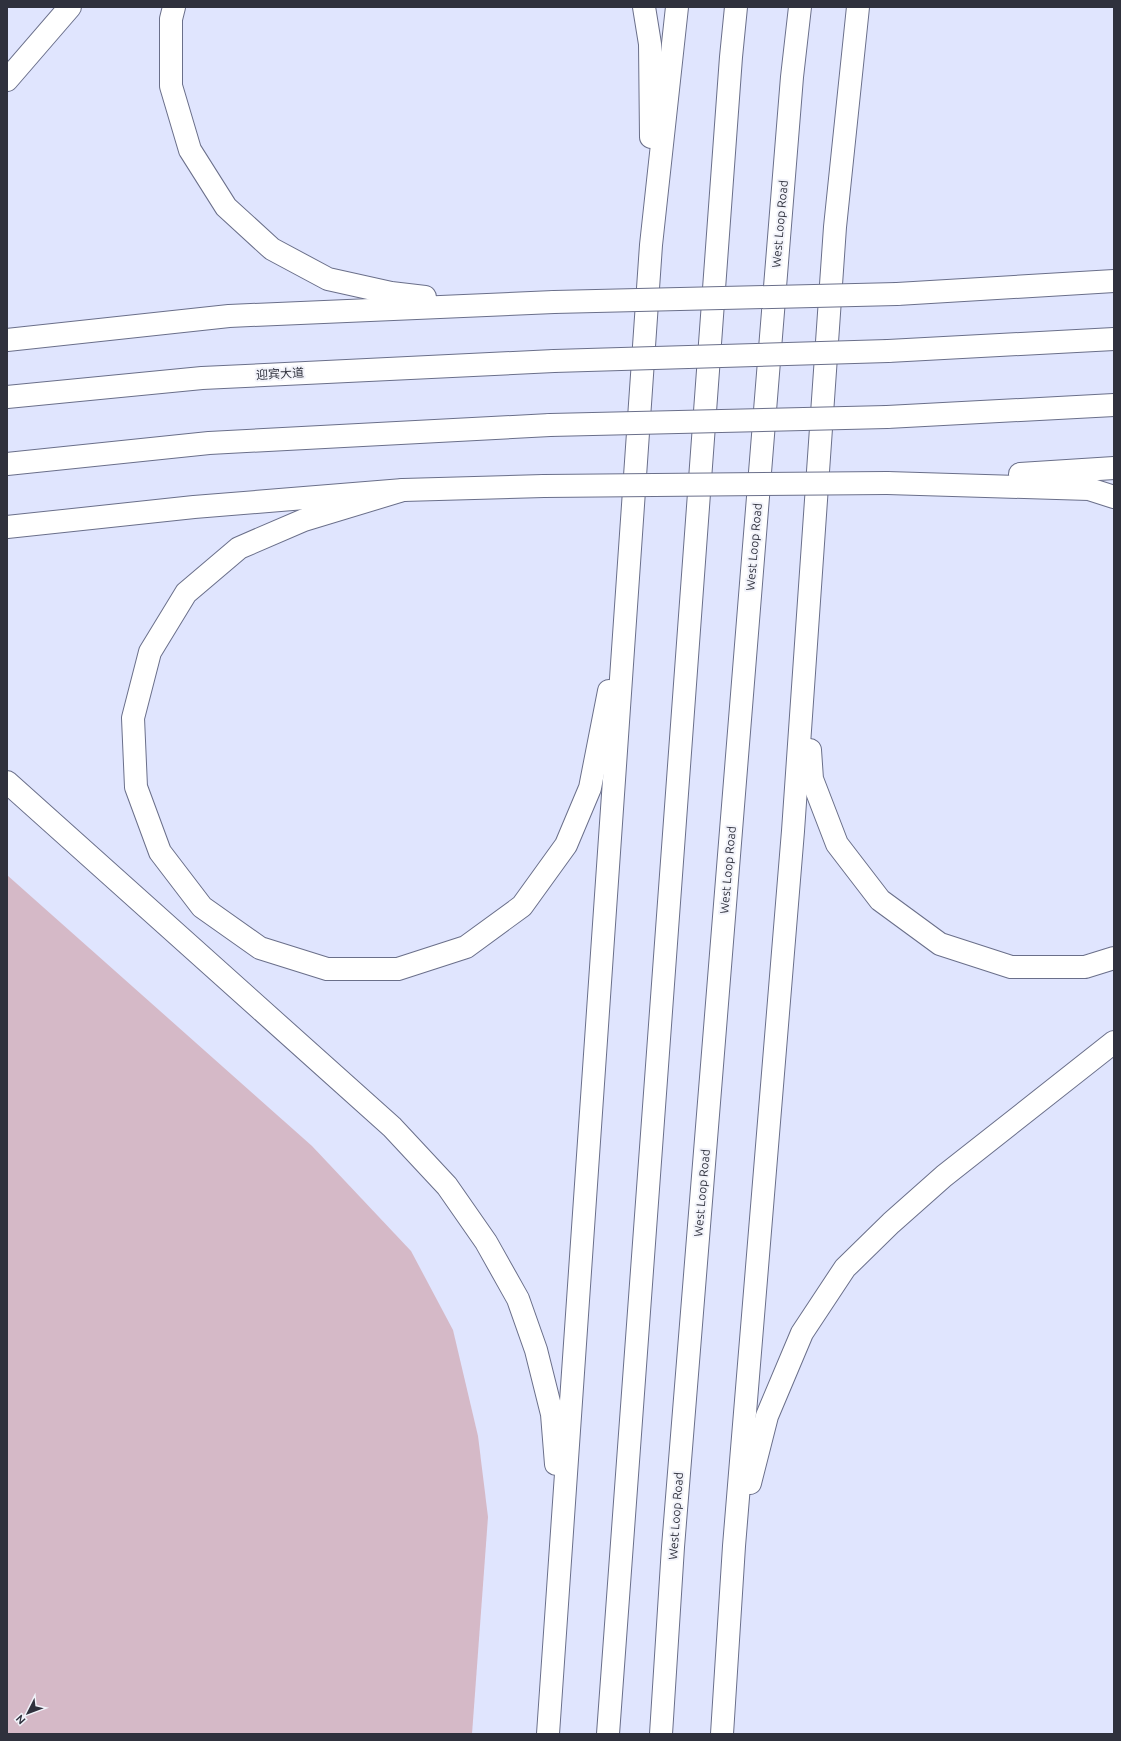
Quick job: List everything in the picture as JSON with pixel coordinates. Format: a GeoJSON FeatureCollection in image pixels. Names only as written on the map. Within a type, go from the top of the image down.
{"type":"FeatureCollection","features":[{"type":"Feature","properties":{"kind":"main road"},"geometry":{"type":"LineString","coordinates":[[7,80],[70,7]]}},
{"type":"Feature","properties":{"kind":"main road"},"geometry":{"type":"LineString","coordinates":[[174,7],[171,19],[171,86],[190,150],[226,207],[272,249],[328,278],[391,293],[482,305]]}},
{"type":"Feature","properties":{"kind":"main road"},"geometry":{"type":"LineString","coordinates":[[644,7],[650,44],[651,245]]}},
{"type":"Feature","properties":{"kind":"main road"},"geometry":{"type":"LineString","coordinates":[[548,1734],[651,245],[677,7]]}},
{"type":"Feature","properties":{"kind":"main road"},"geometry":{"type":"LineString","coordinates":[[608,1734],[736,7]]}},
{"type":"Feature","properties":{"kind":"main road","name":"West Loop Road"},"geometry":{"type":"LineString","coordinates":[[662,1734],[673,1547],[792,77],[800,7]]}},
{"type":"Feature","properties":{"kind":"main road"},"geometry":{"type":"LineString","coordinates":[[722,1734],[734,1546],[793,831],[835,228],[858,7]]}},
{"type":"Feature","properties":{"kind":"main road"},"geometry":{"type":"LineString","coordinates":[[855,36],[864,7]]}},
{"type":"Feature","properties":{"kind":"main road"},"geometry":{"type":"LineString","coordinates":[[1028,286],[1114,269]]}},
{"type":"Feature","properties":{"kind":"main road"},"geometry":{"type":"LineString","coordinates":[[7,340],[229,316],[554,302],[897,294],[1114,282]]}},
{"type":"Feature","properties":{"kind":"main road","name":"迎宾大道"},"geometry":{"type":"LineString","coordinates":[[7,397],[202,378],[554,361],[888,351],[1114,339]]}},
{"type":"Feature","properties":{"kind":"main road"},"geometry":{"type":"LineString","coordinates":[[7,464],[209,443],[550,425],[887,417],[1114,405]]}},
{"type":"Feature","properties":{"kind":"main road"},"geometry":{"type":"LineString","coordinates":[[887,483],[1114,468]]}},
{"type":"Feature","properties":{"kind":"main road"},"geometry":{"type":"LineString","coordinates":[[7,527],[194,507],[403,490],[544,486],[887,483],[1089,489],[1114,498]]}},
{"type":"Feature","properties":{"kind":"main road"},"geometry":{"type":"LineString","coordinates":[[403,490],[304,520],[239,548],[186,593],[150,652],[133,718],[136,787],[160,852],[202,907],[260,948],[328,969],[398,969],[466,947],[522,906],[566,845],[590,788],[627,599]]}},
{"type":"Feature","properties":{"kind":"main road"},"geometry":{"type":"LineString","coordinates":[[807,634],[807,709],[812,779],[837,844],[880,900],[940,944],[1011,967],[1085,967],[1114,958]]}},
{"type":"Feature","properties":{"kind":"main road"},"geometry":{"type":"LineString","coordinates":[[7,782],[392,1127],[447,1186],[486,1242],[518,1299],[536,1350],[552,1414],[561,1545]]}},
{"type":"Feature","properties":{"kind":"main road"},"geometry":{"type":"LineString","coordinates":[[734,1546],[767,1416],[802,1334],[844,1268],[891,1223],[944,1176],[1114,1042]]}},
{"type":"Feature","properties":{"kind":"shaded area"},"geometry":{"type":"Polygon","coordinates":[[[7,875],[312,1146],[411,1251],[453,1330],[478,1436],[488,1517],[472,1734],[7,1734],[7,875]]]}}]}
